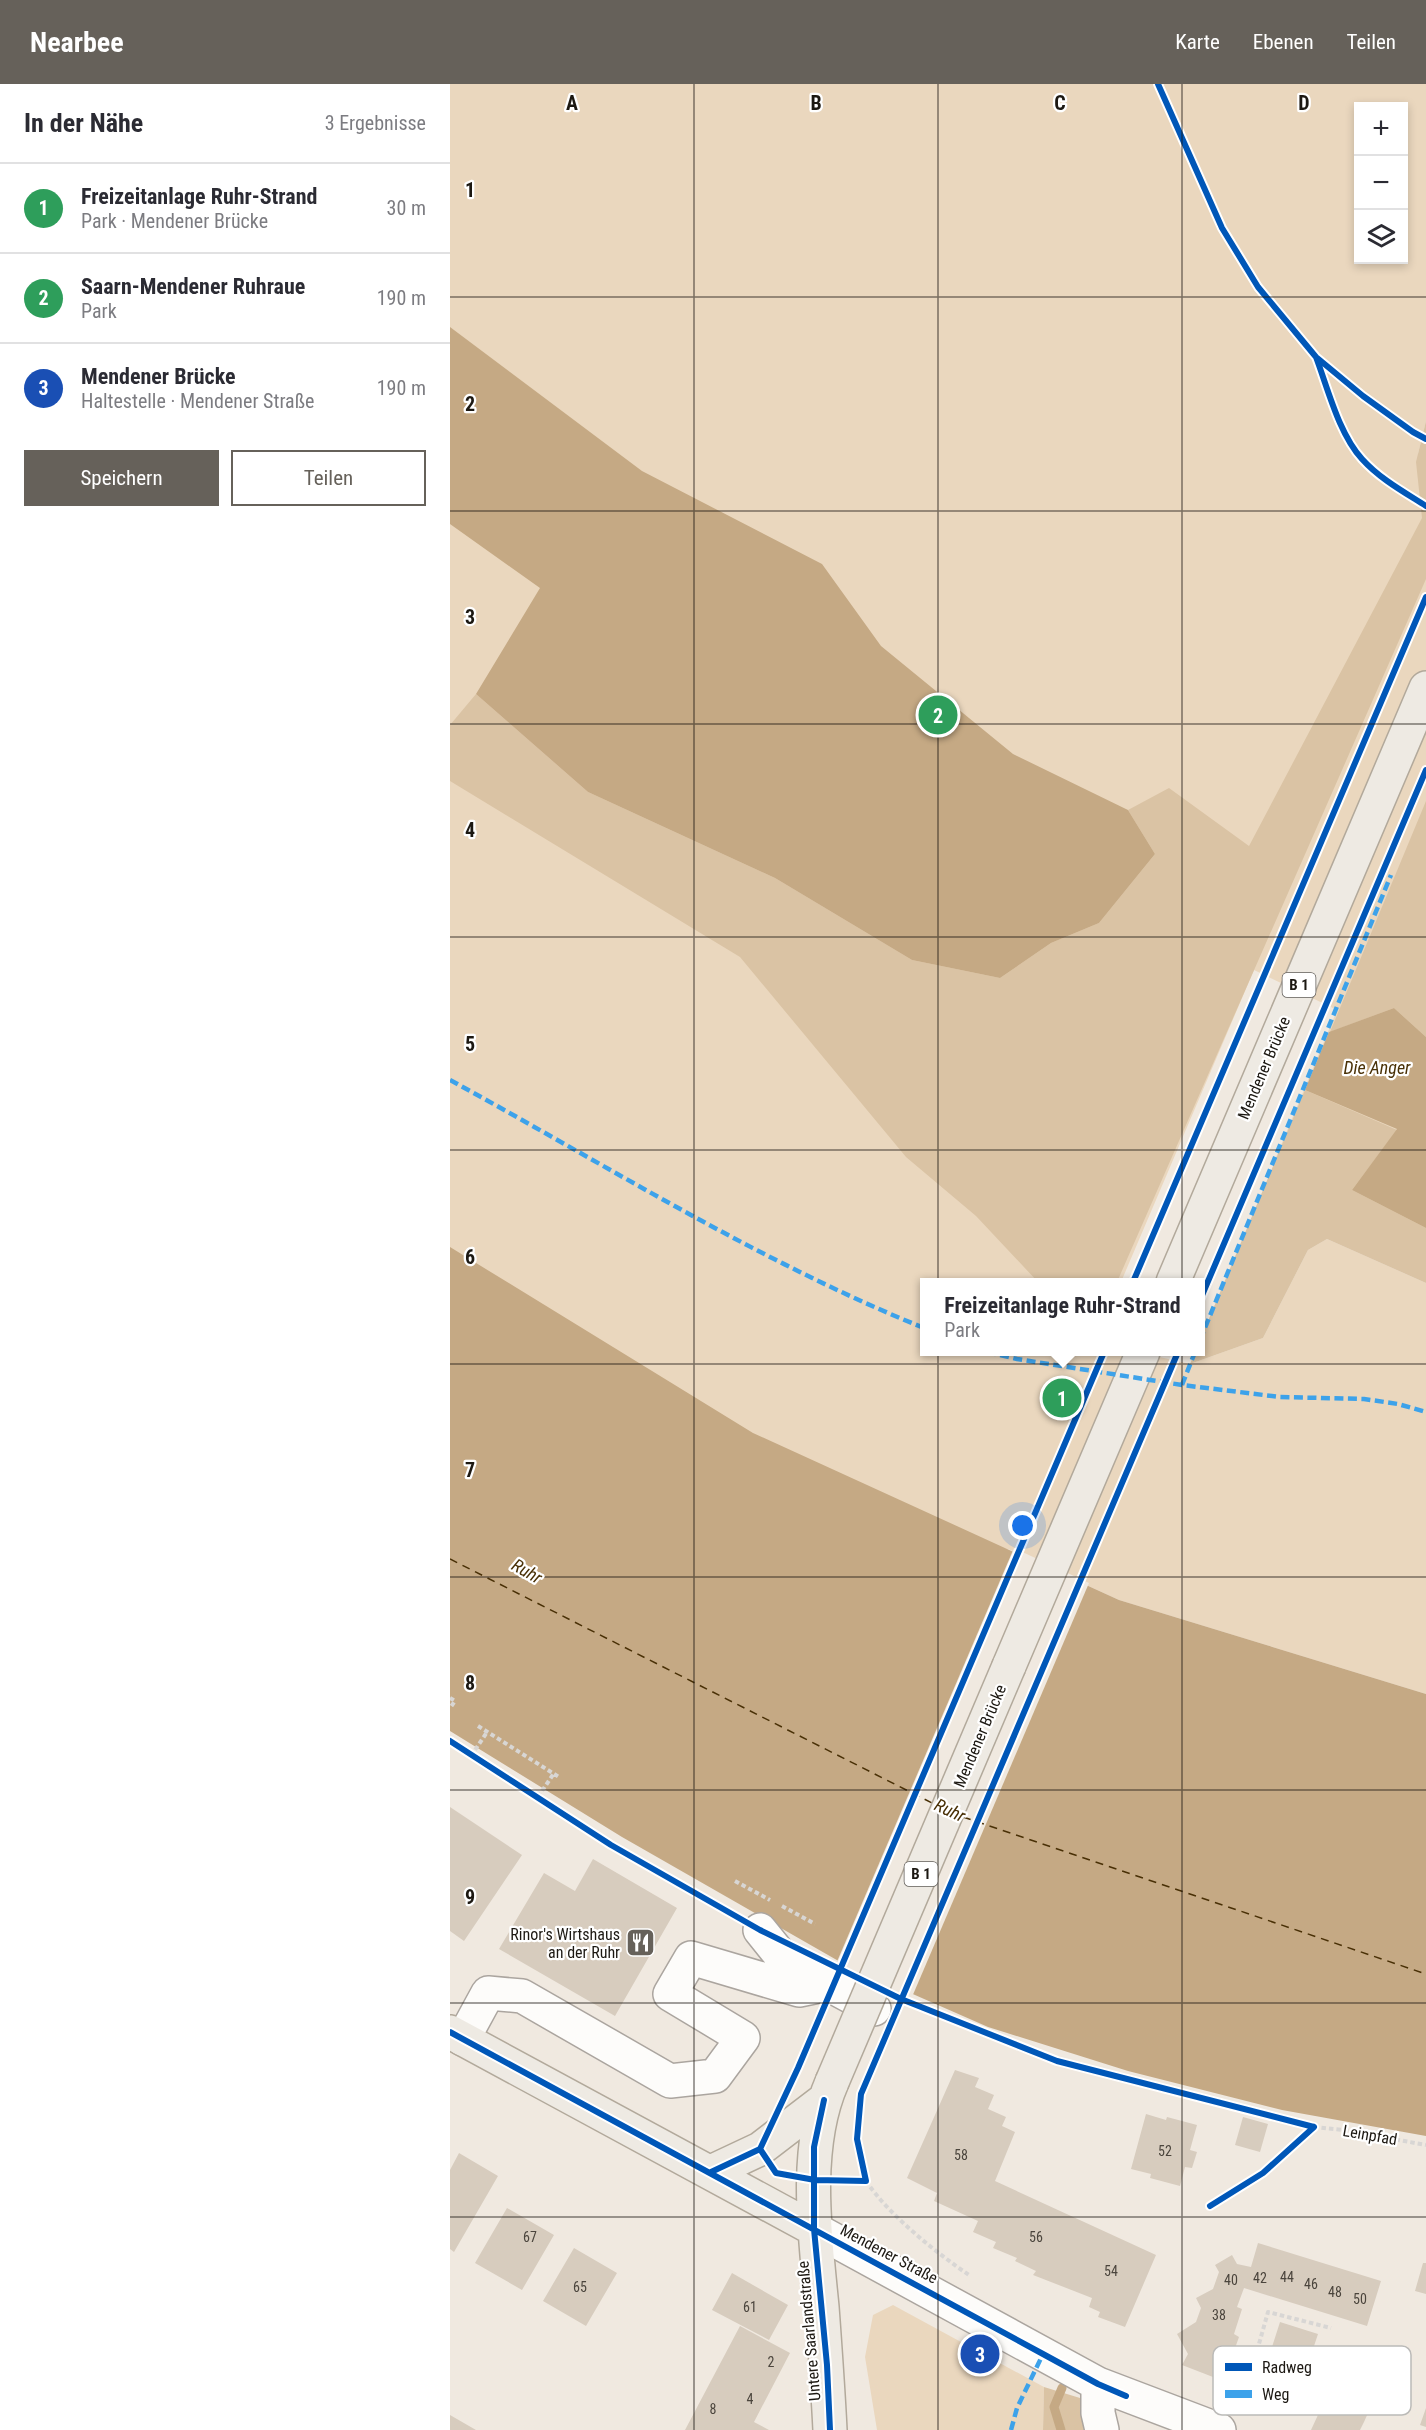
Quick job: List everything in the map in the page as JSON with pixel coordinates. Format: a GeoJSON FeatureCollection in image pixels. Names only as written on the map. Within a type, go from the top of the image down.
{"type":"FeatureCollection","features":[{"type":"Feature","properties":{"kind":"main road","name":"Mendener Brücke"},"geometry":{"type":"LineString","coordinates":[[1175,1278],[1426,687]]}},
{"type":"Feature","properties":{"kind":"main road","name":"Mendener Brücke"},"geometry":{"type":"LineString","coordinates":[[814,2229],[814,2147],[828,2091],[1141,1356]]}},
{"type":"Feature","properties":{"kind":"main road","name":"Mendener Straße"},"geometry":{"type":"LineString","coordinates":[[456,2035],[814,2229]]}},
{"type":"Feature","properties":{"kind":"main road"},"geometry":{"type":"LineString","coordinates":[[711,2172],[760,2149],[828,2091]]}},
{"type":"Feature","properties":{"kind":"main road","name":"Untere Saarlandstraße"},"geometry":{"type":"LineString","coordinates":[[814,2229],[827,2365],[830,2430]]}},
{"type":"Feature","properties":{"kind":"street"},"geometry":{"type":"LineString","coordinates":[[760,1930],[785,1960],[874,2009]]}},
{"type":"Feature","properties":{"kind":"street"},"geometry":{"type":"LineString","coordinates":[[456,2035],[488,1994],[522,1996],[670,2081],[715,2076],[743,2038],[670,1994],[691,1958],[799,1990],[828,1984]]}},
{"type":"Feature","properties":{"kind":"street","name":"Mendener Straße"},"geometry":{"type":"LineString","coordinates":[[814,2229],[1098,2384],[1219,2430]]}},
{"type":"Feature","properties":{"kind":"street"},"geometry":{"type":"LineString","coordinates":[[1098,2384],[1098,2413],[1102,2430]]}},
{"type":"Feature","properties":{"kind":"path"},"geometry":{"type":"LineString","coordinates":[[450,1698],[455,1701],[450,1708]]}},
{"type":"Feature","properties":{"kind":"path"},"geometry":{"type":"LineString","coordinates":[[477,1726],[559,1776]]}},
{"type":"Feature","properties":{"kind":"path"},"geometry":{"type":"LineString","coordinates":[[471,1756],[487,1732]]}},
{"type":"Feature","properties":{"kind":"path"},"geometry":{"type":"LineString","coordinates":[[538,1797],[554,1773]]}},
{"type":"Feature","properties":{"kind":"path"},"geometry":{"type":"LineString","coordinates":[[866,2181],[876,2196],[943,2258],[970,2276]]}},
{"type":"Feature","properties":{"kind":"path"},"geometry":{"type":"LineString","coordinates":[[1259,2346],[1268,2312],[1331,2328]]}},
{"type":"Feature","properties":{"kind":"shaded area"},"geometry":{"type":"Polygon","coordinates":[[[450,84],[1426,84],[1426,421],[1418,454],[1426,460],[1426,1272],[1344,1231],[1274,1162],[1337,1010],[1254,970],[1123,1278],[920,1278],[920,1356],[1155,1356],[1190,1364],[1263,1338],[1308,1250],[1327,1239],[1426,1283],[1426,1694],[1119,1600],[1008,1549],[450,1497],[450,84]]]}},
{"type":"Feature","properties":{"kind":"shaded area"},"geometry":{"type":"Polygon","coordinates":[[[1426,421],[1426,579],[1119,1278],[1034,1278],[976,1216],[906,1157],[740,957],[450,781],[450,725],[476,694],[588,792],[775,878],[912,960],[1000,978],[1051,943],[1099,923],[1155,854],[1128,810],[1169,788],[1249,846],[1422,518],[1416,462],[1426,421]]]}},
{"type":"Feature","properties":{"kind":"shaded area"},"geometry":{"type":"Polygon","coordinates":[[[1426,801],[1426,1037],[1394,1008],[1330,1032],[1426,801]]]}},
{"type":"Feature","properties":{"kind":"shaded area"},"geometry":{"type":"Polygon","coordinates":[[[1305,1090],[1397,1130],[1352,1190],[1426,1228],[1426,1283],[1327,1239],[1308,1250],[1263,1338],[1190,1364],[1193,1356],[1205,1356],[1205,1328],[1305,1090]]]}},
{"type":"Feature","properties":{"kind":"shaded area"},"geometry":{"type":"Polygon","coordinates":[[[893,2305],[1044,2387],[1043,2430],[877,2430],[865,2357],[873,2315],[893,2305]]]}},
{"type":"Feature","properties":{"kind":"shaded area"},"geometry":{"type":"Polygon","coordinates":[[[1044,2387],[1080,2398],[1084,2430],[1043,2430],[1044,2387]]]}},
{"type":"Feature","properties":{"kind":"water"},"geometry":{"type":"Polygon","coordinates":[[[450,327],[642,471],[822,564],[881,646],[1013,754],[1128,810],[1155,854],[1099,923],[1051,943],[1000,978],[912,960],[775,878],[588,792],[476,694],[540,588],[450,524],[450,327]]]}},
{"type":"Feature","properties":{"kind":"water","name":"Die Anger"},"geometry":{"type":"Polygon","coordinates":[[[1394,1008],[1426,1037],[1426,1228],[1352,1190],[1397,1129],[1305,1090],[1329,1032],[1394,1008]]]}},
{"type":"Feature","properties":{"kind":"water","name":"Ruhr"},"geometry":{"type":"Polygon","coordinates":[[[450,1247],[753,1433],[1119,1600],[1426,1694],[1426,2136],[1282,2110],[1128,2071],[988,2027],[842,1963],[622,1837],[450,1731],[450,1247]]]}},
{"type":"Feature","properties":{"kind":"pier"},"geometry":{"type":"Polygon","coordinates":[[[1014,1548],[1089,1583],[912,1997],[836,1964],[1014,1548]]]}},
{"type":"Feature","properties":{"kind":"building"},"geometry":{"type":"Polygon","coordinates":[[[450,1807],[522,1855],[464,1941],[450,1931],[450,1807]]]}},
{"type":"Feature","properties":{"kind":"building"},"geometry":{"type":"Polygon","coordinates":[[[593,1859],[677,1908],[615,2016],[499,1949],[544,1873],[575,1891],[593,1859]]]}},
{"type":"Feature","properties":{"kind":"building"},"geometry":{"type":"Polygon","coordinates":[[[955,2070],[979,2078],[975,2087],[994,2095],[988,2109],[1006,2117],[1002,2126],[1015,2132],[995,2181],[1156,2255],[1125,2327],[1098,2317],[1100,2312],[1089,2307],[1092,2298],[1033,2275],[1036,2271],[1015,2261],[1017,2258],[993,2248],[996,2242],[973,2232],[978,2221],[934,2201],[937,2193],[907,2178],[955,2070]]]}},
{"type":"Feature","properties":{"kind":"building"},"geometry":{"type":"Polygon","coordinates":[[[1146,2114],[1197,2125],[1190,2150],[1197,2152],[1192,2168],[1185,2167],[1180,2186],[1150,2178],[1151,2174],[1131,2169],[1146,2114]]]}},
{"type":"Feature","properties":{"kind":"building"},"geometry":{"type":"Polygon","coordinates":[[[1243,2117],[1268,2124],[1260,2152],[1235,2145],[1243,2117]]]}},
{"type":"Feature","properties":{"kind":"building"},"geometry":{"type":"Polygon","coordinates":[[[459,2153],[498,2176],[454,2252],[450,2249],[450,2170],[459,2153]]]}},
{"type":"Feature","properties":{"kind":"building"},"geometry":{"type":"Polygon","coordinates":[[[507,2208],[554,2235],[522,2290],[475,2263],[507,2208]]]}},
{"type":"Feature","properties":{"kind":"building"},"geometry":{"type":"Polygon","coordinates":[[[1258,2243],[1381,2281],[1367,2326],[1244,2288],[1237,2307],[1242,2309],[1234,2334],[1239,2337],[1236,2346],[1213,2346],[1213,2377],[1182,2365],[1188,2354],[1177,2334],[1196,2322],[1201,2308],[1196,2298],[1213,2289],[1219,2272],[1215,2265],[1232,2255],[1237,2264],[1251,2267],[1258,2243]]]}},
{"type":"Feature","properties":{"kind":"building"},"geometry":{"type":"Polygon","coordinates":[[[574,2248],[617,2273],[586,2326],[543,2301],[574,2248]]]}},
{"type":"Feature","properties":{"kind":"building"},"geometry":{"type":"Polygon","coordinates":[[[1423,2263],[1426,2263],[1426,2294],[1415,2291],[1423,2263]]]}},
{"type":"Feature","properties":{"kind":"building"},"geometry":{"type":"Polygon","coordinates":[[[732,2273],[788,2305],[769,2340],[712,2310],[732,2273]]]}},
{"type":"Feature","properties":{"kind":"building"},"geometry":{"type":"Polygon","coordinates":[[[1280,2322],[1318,2334],[1314,2346],[1272,2346],[1280,2322]]]}},
{"type":"Feature","properties":{"kind":"building"},"geometry":{"type":"Polygon","coordinates":[[[740,2326],[790,2353],[754,2422],[769,2430],[685,2430],[740,2326]]]}},
{"type":"Feature","properties":{"kind":"building"},"geometry":{"type":"Polygon","coordinates":[[[1426,2408],[1426,2427],[1420,2425],[1426,2408]]]}},
{"type":"Feature","properties":{"kind":"building"},"geometry":{"type":"Polygon","coordinates":[[[450,2415],[476,2430],[450,2430],[450,2415]]]}},
{"type":"Feature","properties":{"kind":"building"},"geometry":{"type":"Polygon","coordinates":[[[1318,2415],[1367,2415],[1360,2430],[1311,2430],[1318,2415]]]}},
{"type":"Feature","properties":{"kind":"waterway"},"geometry":{"type":"LineString","coordinates":[[1061,2430],[1054,2407],[1062,2388]]}},
{"type":"Feature","properties":{"kind":"ferry route"},"geometry":{"type":"LineString","coordinates":[[450,1559],[934,1804]]}},
{"type":"Feature","properties":{"kind":"ferry route"},"geometry":{"type":"LineString","coordinates":[[963,1817],[1426,1974]]}},
{"type":"Feature","properties":{"kind":"marked path"},"geometry":{"type":"LineString","coordinates":[[1205,1328],[1391,875]]}},
{"type":"Feature","properties":{"kind":"marked path"},"geometry":{"type":"LineString","coordinates":[[450,1080],[742,1242],[862,1302],[920,1326]]}},
{"type":"Feature","properties":{"kind":"marked path"},"geometry":{"type":"LineString","coordinates":[[1004,1356],[1182,1385],[1280,1397],[1364,1399],[1398,1404],[1426,1412]]}},
{"type":"Feature","properties":{"kind":"marked path"},"geometry":{"type":"LineString","coordinates":[[1182,1385],[1193,1356]]}},
{"type":"Feature","properties":{"kind":"marked path"},"geometry":{"type":"LineString","coordinates":[[1011,2430],[1017,2408],[1043,2354]]}},
{"type":"Feature","properties":{"kind":"cycle path"},"geometry":{"type":"LineString","coordinates":[[1158,84],[1222,228],[1258,287],[1316,357],[1363,396],[1426,439]]}},
{"type":"Feature","properties":{"kind":"cycle path"},"geometry":{"type":"LineString","coordinates":[[1316,357],[1335,411],[1354,449],[1376,473],[1426,506]]}},
{"type":"Feature","properties":{"kind":"cycle path"},"geometry":{"type":"LineString","coordinates":[[1135,1278],[1426,597]]}},
{"type":"Feature","properties":{"kind":"cycle path"},"geometry":{"type":"LineString","coordinates":[[1205,1288],[1426,770]]}},
{"type":"Feature","properties":{"kind":"cycle path"},"geometry":{"type":"LineString","coordinates":[[711,2172],[760,2149],[798,2068],[1102,1356]]}},
{"type":"Feature","properties":{"kind":"cycle path"},"geometry":{"type":"LineString","coordinates":[[760,2149],[776,2173],[815,2180],[866,2181],[857,2139],[861,2094],[1176,1356]]}},
{"type":"Feature","properties":{"kind":"cycle path"},"geometry":{"type":"LineString","coordinates":[[450,1741],[611,1845],[760,1930],[901,1999],[1057,2061],[1314,2127]]}},
{"type":"Feature","properties":{"kind":"cycle path"},"geometry":{"type":"LineString","coordinates":[[450,2032],[1098,2384],[1126,2396]]}},
{"type":"Feature","properties":{"kind":"cycle path"},"geometry":{"type":"LineString","coordinates":[[824,2100],[814,2147],[814,2229],[827,2365],[830,2430]]}},
{"type":"Feature","properties":{"kind":"cycle path"},"geometry":{"type":"LineString","coordinates":[[1210,2206],[1263,2173],[1314,2127]]}},
{"type":"Feature","properties":{"kind":"place","name":"Saarn-Mendener Ruhraue"},"geometry":{"type":"Point","coordinates":[938,715]}},
{"type":"Feature","properties":{"kind":"place","name":"Freizeitanlage Ruhr-Strand"},"geometry":{"type":"Point","coordinates":[1062,1398]}},
{"type":"Feature","properties":{"kind":"place","name":"Rinor's Wirtshaus an der Ruhr"},"geometry":{"type":"Point","coordinates":[641,1943]}},
{"type":"Feature","properties":{"kind":"place","name":"Mendener Brücke"},"geometry":{"type":"Point","coordinates":[980,2354]}}]}
